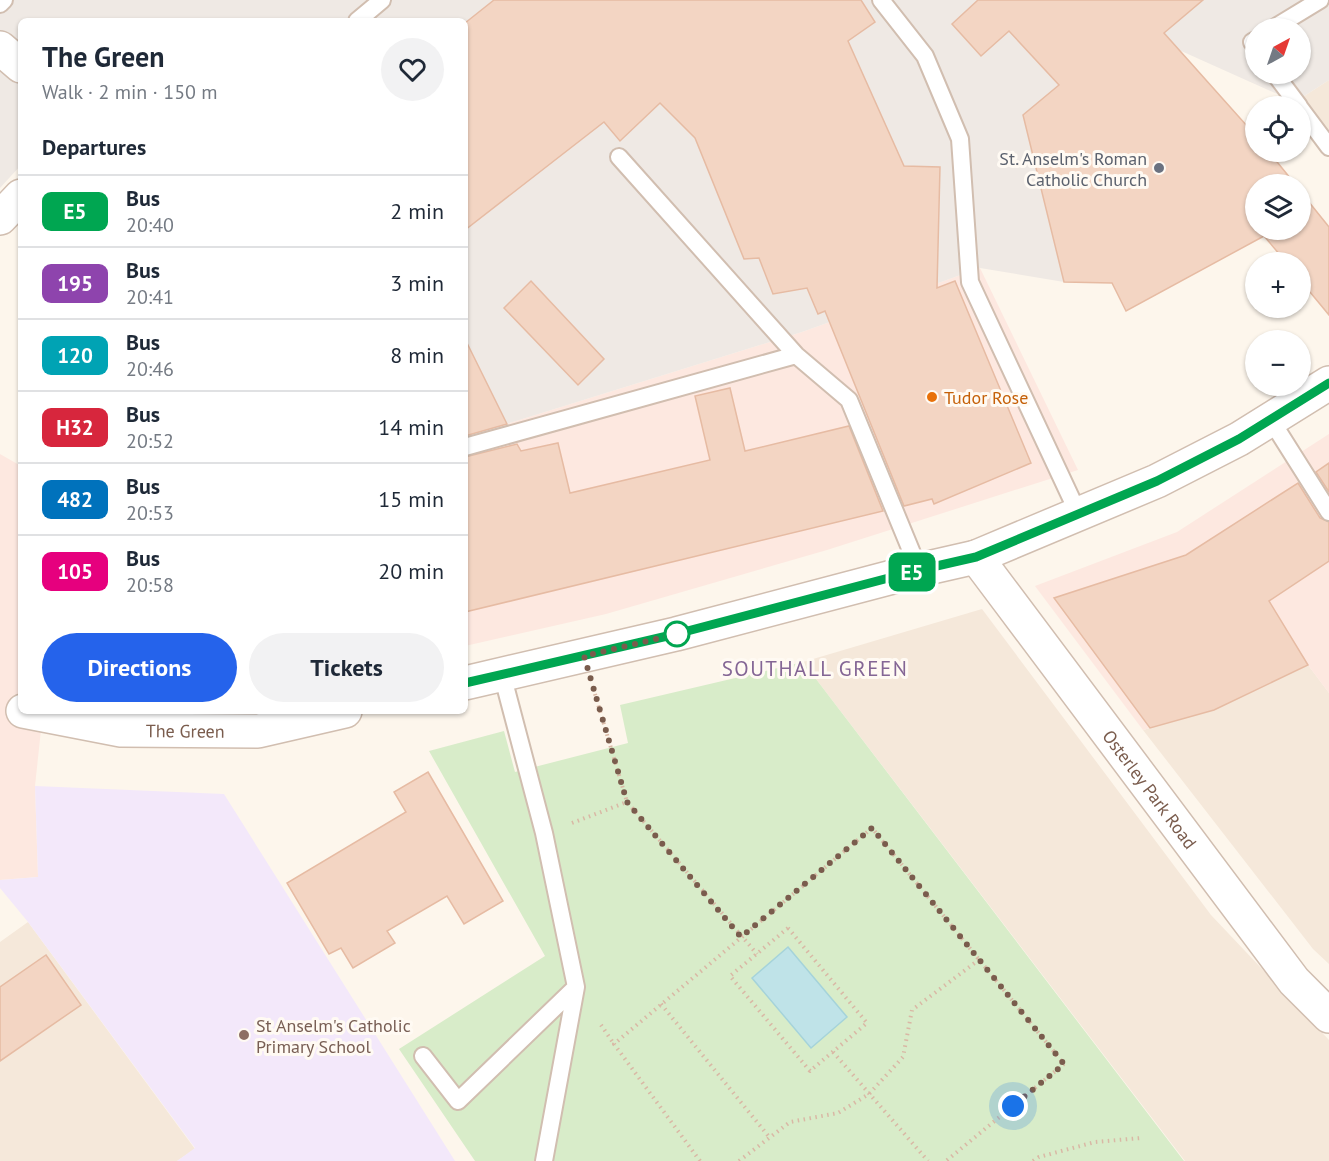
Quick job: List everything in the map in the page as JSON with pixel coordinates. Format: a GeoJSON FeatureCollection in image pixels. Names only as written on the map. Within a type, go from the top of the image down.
{"type":"FeatureCollection","features":[{"type":"Feature","properties":{"kind":"street"},"geometry":{"type":"LineString","coordinates":[[0,48],[18,63]]}},
{"type":"Feature","properties":{"kind":"street"},"geometry":{"type":"LineString","coordinates":[[0,218],[18,199]]}},
{"type":"Feature","properties":{"kind":"street"},"geometry":{"type":"LineString","coordinates":[[468,682],[676,634],[976,557],[1157,481],[1239,439],[1329,383]]}},
{"type":"Feature","properties":{"kind":"street","name":"Osterley Park Road"},"geometry":{"type":"LineString","coordinates":[[976,557],[1294,981],[1329,1016]]}},
{"type":"Feature","properties":{"kind":"street","name":"The Green"},"geometry":{"type":"LineString","coordinates":[[0,707],[18,710]]}},
{"type":"Feature","properties":{"kind":"street","name":"The Green"},"geometry":{"type":"LineString","coordinates":[[38,714],[121,730],[258,731],[332,714]]}},
{"type":"Feature","properties":{"kind":"lane"},"geometry":{"type":"LineString","coordinates":[[0,4],[4,0]]}},
{"type":"Feature","properties":{"kind":"lane"},"geometry":{"type":"LineString","coordinates":[[361,18],[382,0]]}},
{"type":"Feature","properties":{"kind":"lane"},"geometry":{"type":"LineString","coordinates":[[881,0],[925,56],[960,139],[970,282],[1079,515]]}},
{"type":"Feature","properties":{"kind":"lane"},"geometry":{"type":"LineString","coordinates":[[1290,18],[1320,0]]}},
{"type":"Feature","properties":{"kind":"lane"},"geometry":{"type":"LineString","coordinates":[[1283,84],[1292,96]]}},
{"type":"Feature","properties":{"kind":"lane"},"geometry":{"type":"LineString","coordinates":[[1311,122],[1329,147]]}},
{"type":"Feature","properties":{"kind":"lane"},"geometry":{"type":"LineString","coordinates":[[619,157],[796,355],[849,400],[919,570]]}},
{"type":"Feature","properties":{"kind":"lane"},"geometry":{"type":"LineString","coordinates":[[468,446],[796,355]]}},
{"type":"Feature","properties":{"kind":"lane"},"geometry":{"type":"LineString","coordinates":[[1270,420],[1329,512]]}},
{"type":"Feature","properties":{"kind":"lane"},"geometry":{"type":"LineString","coordinates":[[502,674],[544,833],[576,987],[544,1161]]}},
{"type":"Feature","properties":{"kind":"lane"},"geometry":{"type":"LineString","coordinates":[[423,1056],[458,1101],[576,987]]}},
{"type":"Feature","properties":{"kind":"path"},"geometry":{"type":"LineString","coordinates":[[584,656],[627,802],[757,954]]}},
{"type":"Feature","properties":{"kind":"path"},"geometry":{"type":"LineString","coordinates":[[544,833],[627,802]]}},
{"type":"Feature","properties":{"kind":"path"},"geometry":{"type":"LineString","coordinates":[[700,1161],[614,1044],[872,828],[1064,1064],[946,1161]]}},
{"type":"Feature","properties":{"kind":"path"},"geometry":{"type":"LineString","coordinates":[[788,928],[867,1023],[810,1071],[730,976],[757,954],[788,928]]}},
{"type":"Feature","properties":{"kind":"path"},"geometry":{"type":"LineString","coordinates":[[739,1161],[790,1122],[838,1113],[869,1094],[903,1057],[912,1010],[980,959]]}},
{"type":"Feature","properties":{"kind":"path"},"geometry":{"type":"LineString","coordinates":[[661,1005],[770,1138]]}},
{"type":"Feature","properties":{"kind":"path"},"geometry":{"type":"LineString","coordinates":[[833,1052],[928,1161]]}},
{"type":"Feature","properties":{"kind":"path"},"geometry":{"type":"LineString","coordinates":[[1033,1161],[1039,1157],[1095,1142],[1141,1138]]}},
{"type":"Feature","properties":{"kind":"shaded area"},"geometry":{"type":"Polygon","coordinates":[[[0,0],[1329,0],[1329,80],[1304,96],[1282,96],[1255,84],[1311,84],[1311,18],[1245,18],[1245,80],[1179,50],[1070,99],[1059,85],[1023,115],[1064,282],[980,268],[802,332],[468,436],[468,18],[18,18],[18,168],[0,188],[0,0]]]}},
{"type":"Feature","properties":{"kind":"shaded area"},"geometry":{"type":"Polygon","coordinates":[[[1329,80],[1329,157],[1311,128],[1311,96],[1304,96],[1329,80]]]}},
{"type":"Feature","properties":{"kind":"shaded area"},"geometry":{"type":"Polygon","coordinates":[[[980,268],[1078,470],[827,550],[606,614],[468,645],[468,436],[802,332],[980,268]]]}},
{"type":"Feature","properties":{"kind":"shaded area"},"geometry":{"type":"Polygon","coordinates":[[[1329,434],[1329,693],[1308,665],[1214,710],[1143,730],[1035,586],[1177,532],[1329,434]]]}},
{"type":"Feature","properties":{"kind":"shaded area"},"geometry":{"type":"Polygon","coordinates":[[[0,454],[18,464],[18,714],[43,714],[35,786],[38,877],[0,880],[0,454]]]}},
{"type":"Feature","properties":{"kind":"shaded area"},"geometry":{"type":"Polygon","coordinates":[[[982,609],[1211,915],[1329,1040],[1329,1161],[1185,1161],[803,662],[982,609]]]}},
{"type":"Feature","properties":{"kind":"shaded area"},"geometry":{"type":"Polygon","coordinates":[[[1308,665],[1329,693],[1329,964],[1313,949],[1143,730],[1214,710],[1308,665]]]}},
{"type":"Feature","properties":{"kind":"shaded area","name":"St Anselm's Catholic Primary School"},"geometry":{"type":"Polygon","coordinates":[[[35,786],[224,794],[455,1161],[177,1161],[195,1148],[28,922],[0,888],[0,880],[38,877],[35,786]]]}},
{"type":"Feature","properties":{"kind":"shaded area"},"geometry":{"type":"Polygon","coordinates":[[[28,922],[195,1149],[177,1161],[0,1161],[0,942],[28,922]]]}},
{"type":"Feature","properties":{"kind":"green space"},"geometry":{"type":"Polygon","coordinates":[[[803,662],[1184,1161],[475,1161],[399,1049],[545,956],[429,751],[504,731],[515,772],[628,743],[620,705],[803,662]]]}},
{"type":"Feature","properties":{"kind":"water"},"geometry":{"type":"Polygon","coordinates":[[[788,947],[847,1017],[811,1048],[752,978],[788,947]]]}},
{"type":"Feature","properties":{"kind":"building"},"geometry":{"type":"Polygon","coordinates":[[[494,0],[861,0],[875,22],[848,41],[904,166],[940,167],[937,288],[955,281],[1031,463],[934,504],[932,499],[904,506],[825,311],[818,314],[807,288],[773,294],[759,258],[744,259],[695,138],[660,103],[620,141],[604,122],[468,228],[468,21],[494,0]]]}},
{"type":"Feature","properties":{"kind":"building","name":"St. Anselm's Roman Catholic Church"},"geometry":{"type":"Polygon","coordinates":[[[978,0],[1203,0],[1164,33],[1245,124],[1245,162],[1277,162],[1287,174],[1245,174],[1245,240],[1257,240],[1126,311],[1112,283],[1064,282],[1023,115],[1059,85],[1009,31],[981,56],[952,24],[978,0]]]}},
{"type":"Feature","properties":{"kind":"building","name":"St. Anselm's Roman Catholic Church"},"geometry":{"type":"Polygon","coordinates":[[[1311,205],[1329,227],[1329,315],[1311,293],[1311,252],[1278,252],[1267,240],[1311,240],[1311,205]]]}},
{"type":"Feature","properties":{"kind":"building"},"geometry":{"type":"Polygon","coordinates":[[[531,281],[604,359],[578,385],[504,308],[531,281]]]}},
{"type":"Feature","properties":{"kind":"building"},"geometry":{"type":"Polygon","coordinates":[[[468,345],[507,424],[468,435],[468,345]]]}},
{"type":"Feature","properties":{"kind":"building"},"geometry":{"type":"Polygon","coordinates":[[[730,388],[745,451],[849,426],[883,511],[468,611],[468,456],[517,444],[521,451],[558,443],[570,493],[710,460],[695,396],[730,388]]]}},
{"type":"Feature","properties":{"kind":"building"},"geometry":{"type":"Polygon","coordinates":[[[1329,463],[1329,492],[1316,472],[1329,463]]]}},
{"type":"Feature","properties":{"kind":"building"},"geometry":{"type":"Polygon","coordinates":[[[1298,483],[1320,518],[1329,522],[1329,561],[1269,601],[1308,665],[1214,710],[1150,728],[1054,598],[1186,555],[1298,483]]]}},
{"type":"Feature","properties":{"kind":"building"},"geometry":{"type":"Polygon","coordinates":[[[428,772],[503,901],[464,924],[447,896],[387,931],[395,943],[353,968],[341,948],[329,954],[287,883],[406,812],[394,792],[428,772]]]}},
{"type":"Feature","properties":{"kind":"building"},"geometry":{"type":"Polygon","coordinates":[[[46,955],[81,1005],[0,1061],[0,987],[46,955]]]}},
{"type":"Feature","properties":{"kind":"bus line","name":"E5"},"geometry":{"type":"LineString","coordinates":[[468,682],[676,634],[976,557],[1157,481],[1239,439],[1329,383]]}},
{"type":"Feature","properties":{"kind":"place","name":"St. Anselm's Roman Catholic Church"},"geometry":{"type":"Point","coordinates":[1159,168]}},
{"type":"Feature","properties":{"kind":"place","name":"Tudor Rose"},"geometry":{"type":"Point","coordinates":[932,397]}},
{"type":"Feature","properties":{"kind":"place","name":"St Anselm's Catholic Primary School"},"geometry":{"type":"Point","coordinates":[244,1035]}},
{"type":"Feature","properties":{"kind":"district","name":"SOUTHALL GREEN"},"geometry":{"type":"Point","coordinates":[815,668]}},
{"type":"Feature","properties":{"kind":"route"},"geometry":{"type":"LineString","coordinates":[[677,634],[584,656],[627,802],[741,937],[872,828],[1064,1064],[1013,1106]]}}]}
